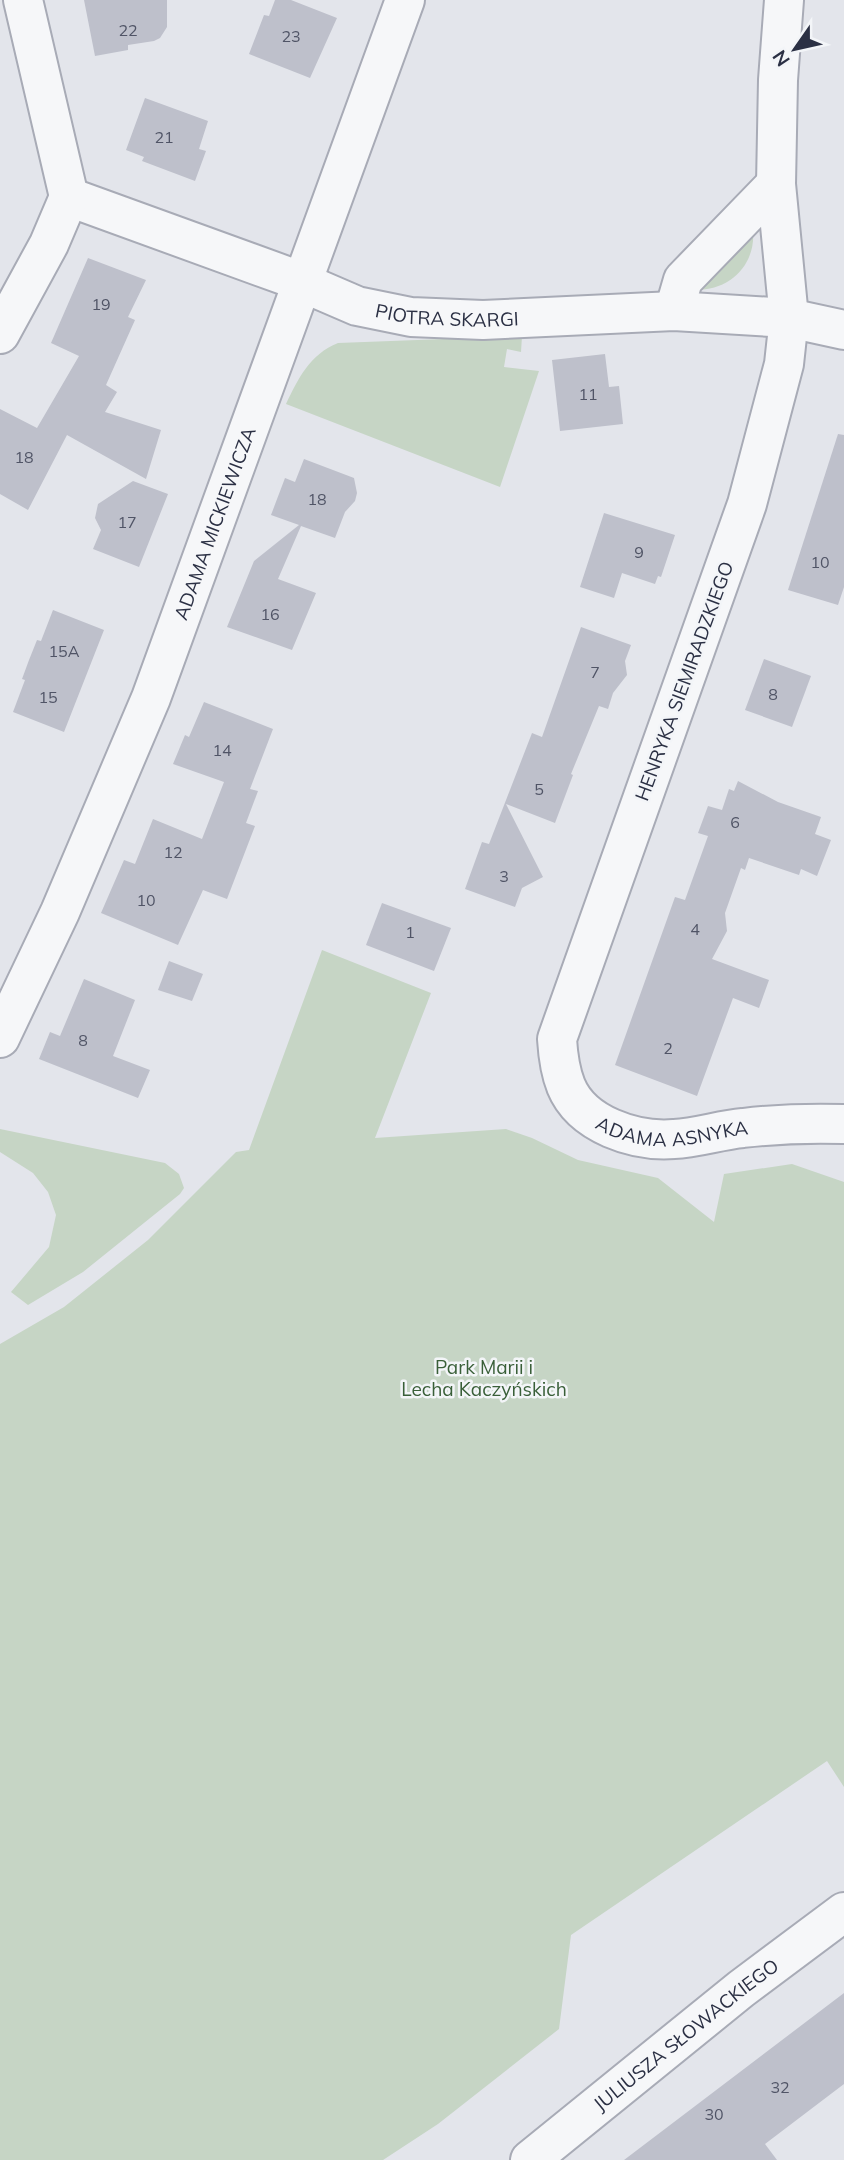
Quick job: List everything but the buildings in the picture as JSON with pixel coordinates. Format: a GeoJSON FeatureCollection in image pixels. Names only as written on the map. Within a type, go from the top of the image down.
{"type":"FeatureCollection","features":[{"type":"Feature","properties":{"kind":"street"},"geometry":{"type":"LineString","coordinates":[[0,334],[49,244],[69,197],[23,0]]}},
{"type":"Feature","properties":{"kind":"street","name":"ADAMA MICKIEWICZA"},"geometry":{"type":"LineString","coordinates":[[0,1038],[61,912],[151,698],[405,0]]}},
{"type":"Feature","properties":{"kind":"street","name":"HENRYKA SIEMIRADZKIEGO"},"geometry":{"type":"LineString","coordinates":[[557,1039],[747,504],[784,364],[789,318],[776,184],[778,80],[784,0]]}},
{"type":"Feature","properties":{"kind":"street"},"geometry":{"type":"LineString","coordinates":[[674,311],[683,280],[776,184]]}},
{"type":"Feature","properties":{"kind":"street","name":"PIOTRA SKARGI"},"geometry":{"type":"LineString","coordinates":[[69,197],[304,283],[357,306],[411,317],[483,320],[674,311],[789,318],[844,330]]}},
{"type":"Feature","properties":{"kind":"street","name":"ADAMA ASNYKA"},"geometry":{"type":"LineString","coordinates":[[557,1039],[566,1087],[580,1107],[610,1128],[620,1131],[641,1137],[674,1139],[741,1128],[805,1123],[844,1124]]}},
{"type":"Feature","properties":{"kind":"street","name":"JULIUSZA SŁOWACKIEGO"},"geometry":{"type":"LineString","coordinates":[[530,2160],[741,1989],[844,1912]]}},
{"type":"Feature","properties":{"kind":"green space"},"geometry":{"type":"Polygon","coordinates":[[[753,230],[750,254],[738,273],[720,286],[696,290],[753,230]]]}},
{"type":"Feature","properties":{"kind":"green space"},"geometry":{"type":"Polygon","coordinates":[[[522,336],[521,352],[507,349],[504,367],[539,371],[500,487],[286,404],[312,361],[338,343],[522,336]]]}},
{"type":"Feature","properties":{"kind":"green space","name":"Park Marii i Lecha Kaczyńskich"},"geometry":{"type":"Polygon","coordinates":[[[322,950],[431,993],[375,1138],[506,1129],[578,1160],[658,1178],[714,1222],[724,1174],[792,1164],[844,1182],[844,1787],[827,1761],[571,1935],[559,2029],[438,2124],[383,2160],[0,2160],[0,1344],[64,1307],[148,1240],[236,1152],[249,1150],[322,950]]]}},
{"type":"Feature","properties":{"kind":"green space"},"geometry":{"type":"Polygon","coordinates":[[[0,1129],[165,1163],[179,1174],[184,1188],[83,1272],[28,1305],[11,1292],[49,1247],[56,1215],[48,1192],[33,1173],[0,1152],[0,1129]]]}}]}
